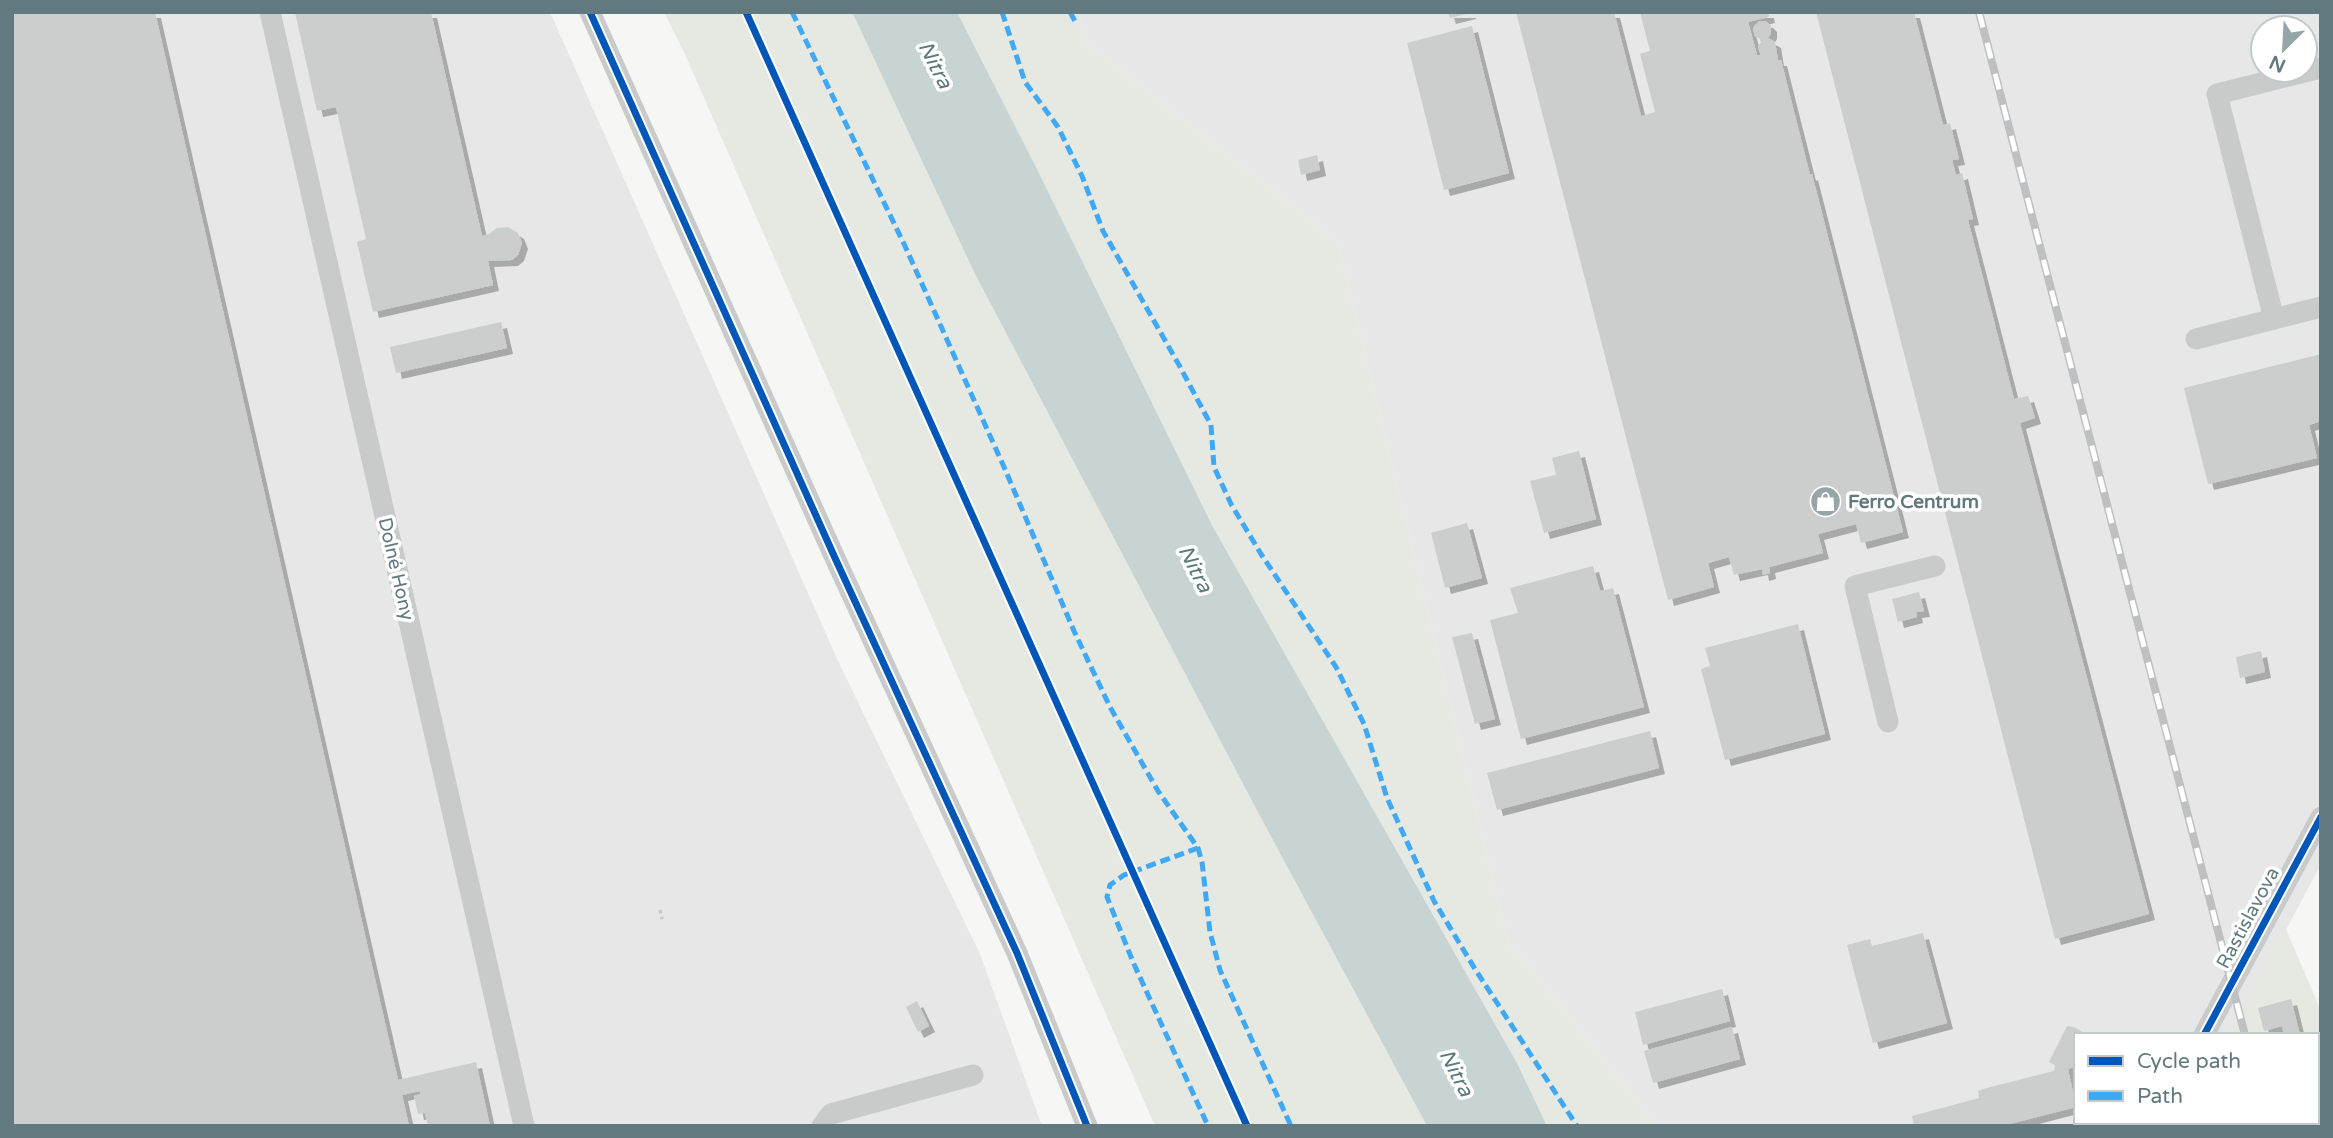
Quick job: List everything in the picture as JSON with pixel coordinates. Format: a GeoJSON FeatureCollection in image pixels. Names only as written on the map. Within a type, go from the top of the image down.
{"type":"FeatureCollection","features":[{"type":"Feature","properties":{"kind":"street","name":"Dolné Hony"},"geometry":{"type":"LineString","coordinates":[[270,12],[524,1126]]}},
{"type":"Feature","properties":{"kind":"street"},"geometry":{"type":"LineString","coordinates":[[590,12],[835,558],[1017,953],[1087,1126]]}},
{"type":"Feature","properties":{"kind":"street"},"geometry":{"type":"LineString","coordinates":[[2274,319],[2217,94],[2321,68]]}},
{"type":"Feature","properties":{"kind":"street"},"geometry":{"type":"LineString","coordinates":[[2196,339],[2321,307]]}},
{"type":"Feature","properties":{"kind":"street"},"geometry":{"type":"LineString","coordinates":[[1888,722],[1855,586],[1935,566]]}},
{"type":"Feature","properties":{"kind":"street","name":"Rastislavova"},"geometry":{"type":"LineString","coordinates":[[2205,1033],[2321,817]]}},
{"type":"Feature","properties":{"kind":"street"},"geometry":{"type":"LineString","coordinates":[[822,1126],[831,1114],[973,1075]]}},
{"type":"Feature","properties":{"kind":"path"},"geometry":{"type":"LineString","coordinates":[[660,910],[662,919]]}},
{"type":"Feature","properties":{"kind":"shaded area"},"geometry":{"type":"Polygon","coordinates":[[[12,12],[550,12],[839,663],[980,954],[1042,1126],[12,1126],[12,12]]]}},
{"type":"Feature","properties":{"kind":"shaded area"},"geometry":{"type":"Polygon","coordinates":[[[664,12],[852,12],[975,274],[1262,820],[1427,1126],[1155,1126],[684,52],[664,12]]]}},
{"type":"Feature","properties":{"kind":"shaded area"},"geometry":{"type":"Polygon","coordinates":[[[957,12],[1079,12],[1087,44],[1338,242],[1508,941],[1657,1126],[1547,1126],[1517,1063],[1213,527],[957,12]]]}},
{"type":"Feature","properties":{"kind":"shaded area"},"geometry":{"type":"Polygon","coordinates":[[[1079,12],[2321,12],[2321,864],[2231,1033],[2074,1033],[2074,1124],[2184,1124],[2183,1126],[1657,1126],[1508,941],[1338,242],[1087,44],[1079,12]]]}},
{"type":"Feature","properties":{"kind":"shaded area"},"geometry":{"type":"Polygon","coordinates":[[[2285,927],[2321,1011],[2321,1126],[2183,1126],[2319,1124],[2319,1033],[2231,1033],[2285,927]]]}},
{"type":"Feature","properties":{"kind":"water","name":"Nitra"},"geometry":{"type":"Polygon","coordinates":[[[852,12],[957,12],[1213,527],[1517,1063],[1547,1126],[1427,1126],[1262,820],[975,274],[852,12]]]}},
{"type":"Feature","properties":{"kind":"building"},"geometry":{"type":"Polygon","coordinates":[[[12,12],[155,12],[398,1080],[476,1062],[490,1126],[428,1126],[425,1113],[418,1114],[414,1096],[421,1094],[420,1091],[402,1095],[409,1126],[12,1126],[12,12]]]}},
{"type":"Feature","properties":{"kind":"building"},"geometry":{"type":"Polygon","coordinates":[[[295,12],[431,12],[482,236],[497,228],[508,227],[518,233],[522,243],[518,255],[512,260],[488,261],[493,285],[373,312],[357,242],[366,239],[336,107],[317,111],[295,12]]]}},
{"type":"Feature","properties":{"kind":"building"},"geometry":{"type":"Polygon","coordinates":[[[1448,12],[1470,12],[1470,13],[1450,18],[1448,12]]]}},
{"type":"Feature","properties":{"kind":"building"},"geometry":{"type":"Polygon","coordinates":[[[1516,12],[1614,12],[1641,116],[1655,112],[1640,54],[1650,51],[1640,12],[1768,12],[1769,17],[1748,22],[1757,55],[1761,55],[1758,47],[1762,40],[1755,36],[1753,29],[1760,21],[1771,26],[1768,38],[1775,42],[1778,60],[1781,60],[1903,532],[1861,543],[1856,524],[1818,534],[1823,553],[1769,567],[1770,573],[1763,575],[1762,569],[1734,575],[1729,557],[1708,563],[1714,587],[1668,600],[1516,12]]]}},
{"type":"Feature","properties":{"kind":"building"},"geometry":{"type":"Polygon","coordinates":[[[1816,12],[1914,12],[1943,125],[1950,123],[1959,159],[1952,160],[1956,175],[1962,173],[1973,219],[1968,220],[2014,399],[2028,396],[2035,418],[2020,423],[2149,914],[2055,939],[1816,12]]]}},
{"type":"Feature","properties":{"kind":"building"},"geometry":{"type":"Polygon","coordinates":[[[1472,26],[1509,173],[1444,190],[1407,43],[1472,26]]]}},
{"type":"Feature","properties":{"kind":"building"},"geometry":{"type":"Polygon","coordinates":[[[1317,155],[1320,170],[1301,175],[1298,160],[1317,155]]]}},
{"type":"Feature","properties":{"kind":"building"},"geometry":{"type":"Polygon","coordinates":[[[501,322],[507,348],[396,373],[390,347],[501,322]]]}},
{"type":"Feature","properties":{"kind":"building"},"geometry":{"type":"Polygon","coordinates":[[[2321,354],[2321,421],[2309,425],[2317,458],[2208,484],[2184,388],[2321,354]]]}},
{"type":"Feature","properties":{"kind":"building"},"geometry":{"type":"Polygon","coordinates":[[[1579,451],[1596,519],[1544,533],[1530,481],[1556,475],[1552,458],[1579,451]]]}},
{"type":"Feature","properties":{"kind":"building"},"geometry":{"type":"Polygon","coordinates":[[[1467,523],[1482,578],[1445,588],[1431,533],[1467,523]]]}},
{"type":"Feature","properties":{"kind":"building"},"geometry":{"type":"Polygon","coordinates":[[[1593,566],[1600,591],[1613,588],[1644,707],[1521,739],[1490,620],[1518,613],[1510,588],[1593,566]]]}},
{"type":"Feature","properties":{"kind":"building"},"geometry":{"type":"Polygon","coordinates":[[[1919,592],[1924,611],[1916,612],[1917,617],[1898,622],[1892,599],[1919,592]]]}},
{"type":"Feature","properties":{"kind":"building"},"geometry":{"type":"Polygon","coordinates":[[[1798,624],[1825,734],[1725,760],[1701,669],[1710,666],[1705,648],[1798,624]]]}},
{"type":"Feature","properties":{"kind":"building"},"geometry":{"type":"Polygon","coordinates":[[[1472,633],[1495,719],[1475,724],[1452,637],[1472,633]]]}},
{"type":"Feature","properties":{"kind":"building"},"geometry":{"type":"Polygon","coordinates":[[[2261,651],[2265,672],[2240,678],[2236,657],[2261,651]]]}},
{"type":"Feature","properties":{"kind":"building"},"geometry":{"type":"Polygon","coordinates":[[[1650,731],[1659,768],[1497,810],[1487,773],[1650,731]]]}},
{"type":"Feature","properties":{"kind":"building"},"geometry":{"type":"Polygon","coordinates":[[[1923,933],[1947,1023],[1873,1043],[1847,945],[1870,939],[1872,946],[1923,933]]]}},
{"type":"Feature","properties":{"kind":"building"},"geometry":{"type":"Polygon","coordinates":[[[1722,989],[1730,1021],[1643,1045],[1635,1012],[1722,989]]]}},
{"type":"Feature","properties":{"kind":"building"},"geometry":{"type":"Polygon","coordinates":[[[2291,999],[2300,1033],[2284,1033],[2282,1026],[2264,1031],[2258,1008],[2291,999]]]}},
{"type":"Feature","properties":{"kind":"building"},"geometry":{"type":"Polygon","coordinates":[[[917,1001],[929,1026],[918,1032],[906,1007],[917,1001]]]}},
{"type":"Feature","properties":{"kind":"building"},"geometry":{"type":"Polygon","coordinates":[[[2067,1026],[2084,1033],[2074,1033],[2074,1067],[2068,1069],[2074,1108],[2002,1126],[1914,1126],[1912,1116],[1979,1098],[1978,1091],[1983,1089],[2054,1071],[2055,1065],[2049,1062],[2067,1026]]]}},
{"type":"Feature","properties":{"kind":"building"},"geometry":{"type":"Polygon","coordinates":[[[1732,1027],[1740,1059],[1653,1083],[1644,1051],[1732,1027]]]}},
{"type":"Feature","properties":{"kind":"railway"},"geometry":{"type":"LineString","coordinates":[[1979,12],[2244,1033]]}},
{"type":"Feature","properties":{"kind":"marked path"},"geometry":{"type":"LineString","coordinates":[[792,12],[905,246],[1110,707],[1158,791],[1198,848],[1210,932],[1220,970],[1291,1126]]}},
{"type":"Feature","properties":{"kind":"marked path"},"geometry":{"type":"LineString","coordinates":[[1002,12],[1025,82],[1058,127],[1082,176],[1103,231],[1211,425],[1214,467],[1231,504],[1336,667],[1364,724],[1387,798],[1434,901],[1577,1126]]}},
{"type":"Feature","properties":{"kind":"marked path"},"geometry":{"type":"LineString","coordinates":[[1070,12],[1077,25]]}},
{"type":"Feature","properties":{"kind":"marked path"},"geometry":{"type":"LineString","coordinates":[[1198,848],[1124,875],[1110,885],[1107,897],[1133,962],[1208,1126]]}},
{"type":"Feature","properties":{"kind":"cycle path"},"geometry":{"type":"LineString","coordinates":[[590,12],[835,558],[1017,953],[1087,1126]]}},
{"type":"Feature","properties":{"kind":"cycle path"},"geometry":{"type":"LineString","coordinates":[[746,12],[1247,1126]]}},
{"type":"Feature","properties":{"kind":"cycle path"},"geometry":{"type":"LineString","coordinates":[[2205,1033],[2321,817]]}},
{"type":"Feature","properties":{"kind":"place","name":"Ferro Centrum"},"geometry":{"type":"Point","coordinates":[1825,502]}}]}
